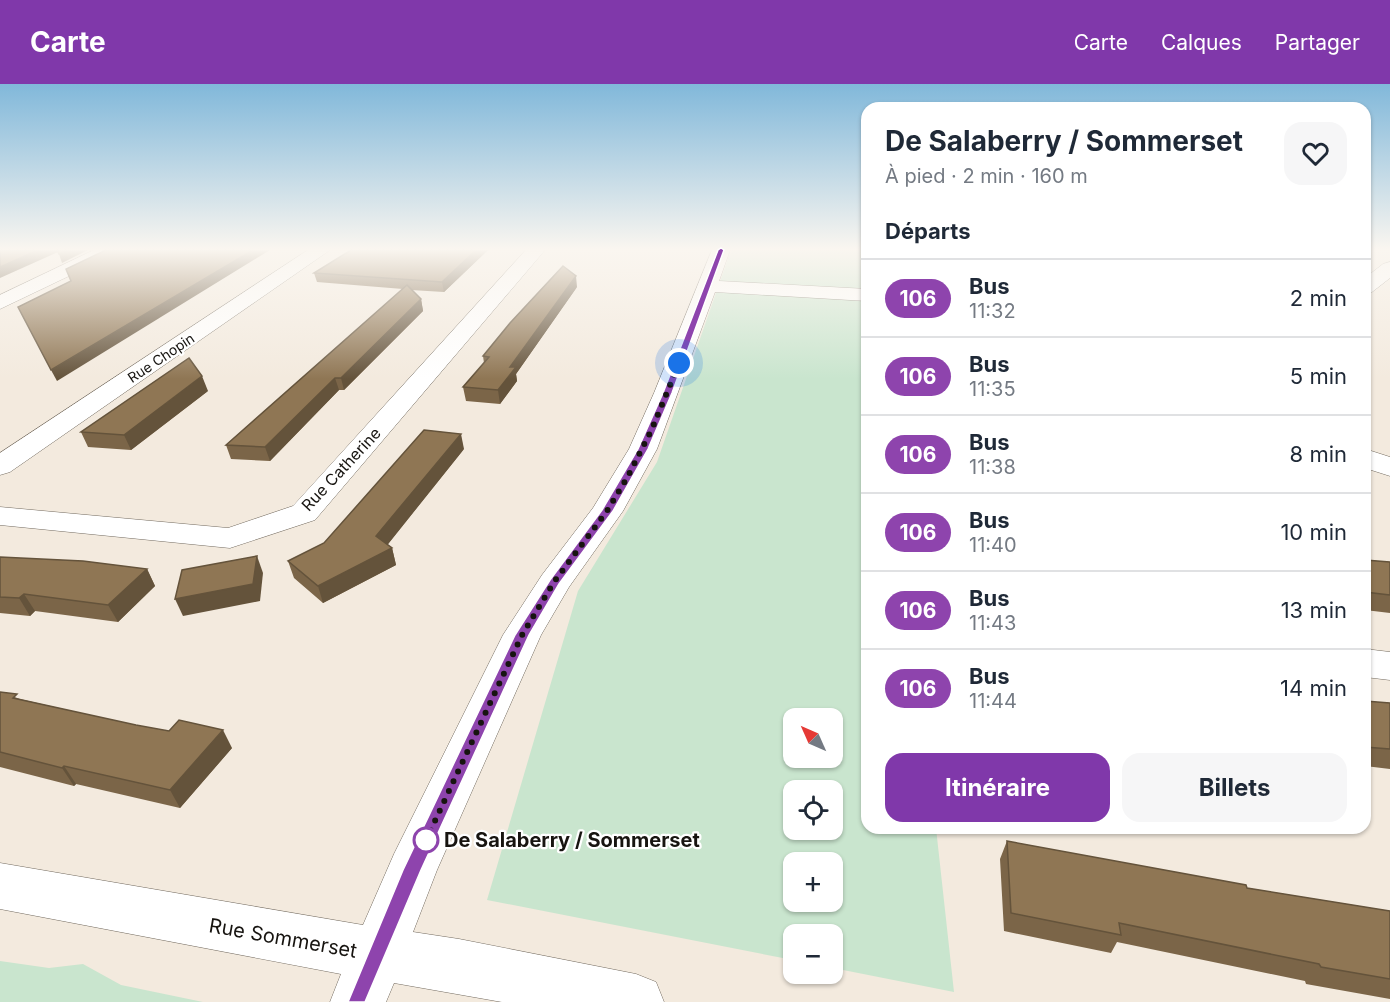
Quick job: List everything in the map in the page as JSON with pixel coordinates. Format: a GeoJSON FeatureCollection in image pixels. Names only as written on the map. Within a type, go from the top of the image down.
{"type":"FeatureCollection","features":[{"type":"Feature","properties":{"kind":"street"},"geometry":{"type":"LineString","coordinates":[[0,303],[21,293]]}},
{"type":"Feature","properties":{"kind":"street","name":"Rue Chopin"},"geometry":{"type":"LineString","coordinates":[[0,465],[257,293]]}},
{"type":"Feature","properties":{"kind":"street","name":"Rue Catherine"},"geometry":{"type":"LineString","coordinates":[[0,516],[230,538],[304,513],[498,293]]}},
{"type":"Feature","properties":{"kind":"street"},"geometry":{"type":"LineString","coordinates":[[368,978],[412,870],[522,635],[554,582],[607,511],[643,449],[705,293]]}},
{"type":"Feature","properties":{"kind":"street"},"geometry":{"type":"LineString","coordinates":[[829,293],[861,295]]}},
{"type":"Feature","properties":{"kind":"street"},"geometry":{"type":"LineString","coordinates":[[1371,460],[1390,467]]}},
{"type":"Feature","properties":{"kind":"street"},"geometry":{"type":"LineString","coordinates":[[1371,664],[1390,666]]}},
{"type":"Feature","properties":{"kind":"street","name":"Rue Sommerset"},"geometry":{"type":"LineString","coordinates":[[0,886],[368,978],[459,966],[636,1002]]}},
{"type":"Feature","properties":{"kind":"green space"},"geometry":{"type":"Polygon","coordinates":[[[716,293],[861,293],[861,834],[937,834],[954,992],[843,970],[843,924],[783,924],[783,958],[487,900],[578,591],[657,462],[716,293]]]}},
{"type":"Feature","properties":{"kind":"green space"},"geometry":{"type":"Polygon","coordinates":[[[0,961],[49,968],[83,964],[121,985],[203,1002],[0,1002],[0,961]]]}},
{"type":"Feature","properties":{"kind":"building"},"geometry":{"type":"Polygon","coordinates":[[[47,293],[181,293],[51,370],[18,307],[47,293]]]}},
{"type":"Feature","properties":{"kind":"building"},"geometry":{"type":"Polygon","coordinates":[[[398,293],[415,293],[421,299],[341,378],[335,378],[265,447],[226,445],[398,293]]]}},
{"type":"Feature","properties":{"kind":"building"},"geometry":{"type":"Polygon","coordinates":[[[538,293],[564,293],[510,367],[516,367],[498,390],[463,387],[489,357],[483,356],[538,293]]]}},
{"type":"Feature","properties":{"kind":"building"},"geometry":{"type":"Polygon","coordinates":[[[189,358],[202,376],[124,435],[81,432],[189,358]]]}},
{"type":"Feature","properties":{"kind":"building"},"geometry":{"type":"Polygon","coordinates":[[[424,430],[461,434],[376,536],[392,548],[318,586],[288,561],[324,543],[424,430]]]}},
{"type":"Feature","properties":{"kind":"building"},"geometry":{"type":"Polygon","coordinates":[[[257,556],[253,584],[175,599],[182,570],[257,556]]]}},
{"type":"Feature","properties":{"kind":"building"},"geometry":{"type":"Polygon","coordinates":[[[0,557],[83,561],[147,569],[108,605],[24,594],[19,598],[0,597],[0,557]]]}},
{"type":"Feature","properties":{"kind":"building"},"geometry":{"type":"Polygon","coordinates":[[[1371,560],[1390,562],[1390,595],[1371,593],[1371,560]]]}},
{"type":"Feature","properties":{"kind":"building"},"geometry":{"type":"Polygon","coordinates":[[[0,692],[17,694],[13,698],[169,731],[179,720],[223,730],[170,790],[64,766],[62,768],[0,752],[0,692]]]}},
{"type":"Feature","properties":{"kind":"building"},"geometry":{"type":"Polygon","coordinates":[[[1371,701],[1390,703],[1390,749],[1371,747],[1371,701]]]}},
{"type":"Feature","properties":{"kind":"building"},"geometry":{"type":"Polygon","coordinates":[[[1007,841],[1246,885],[1247,888],[1390,911],[1390,979],[1321,967],[1319,964],[1119,923],[1121,935],[1011,913],[1007,841]]]}},
{"type":"Feature","properties":{"kind":"bus line","name":"106"},"geometry":{"type":"LineString","coordinates":[[358,1002],[412,870],[485,709],[522,635],[554,582],[607,511],[643,449],[705,293]]}},
{"type":"Feature","properties":{"kind":"place","name":"De Salaberry / Sommerset"},"geometry":{"type":"Point","coordinates":[426,840]}},
{"type":"Feature","properties":{"kind":"route"},"geometry":{"type":"LineString","coordinates":[[426,840],[485,709],[522,635],[554,582],[607,511],[627,478],[643,449],[679,363]]}}]}
